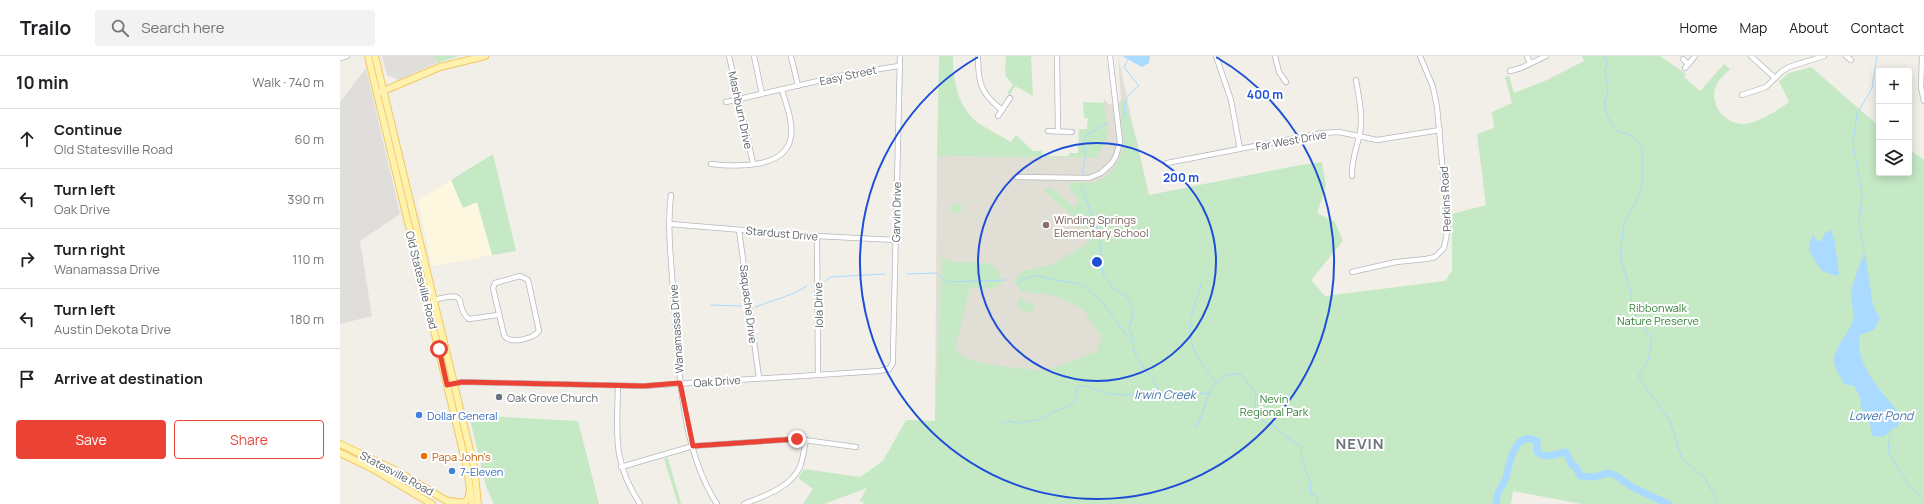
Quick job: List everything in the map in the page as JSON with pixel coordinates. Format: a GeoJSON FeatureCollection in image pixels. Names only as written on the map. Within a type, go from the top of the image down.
{"type":"FeatureCollection","features":[{"type":"Feature","properties":{"kind":"main road","name":"Old Statesville Road"},"geometry":{"type":"LineString","coordinates":[[368,56],[380,92],[434,300],[474,467],[478,504]]}},
{"type":"Feature","properties":{"kind":"main road","name":"Old Statesville Road"},"geometry":{"type":"LineString","coordinates":[[375,56],[380,92],[467,468],[472,504]]}},
{"type":"Feature","properties":{"kind":"main road"},"geometry":{"type":"LineString","coordinates":[[380,92],[440,67],[485,56]]}},
{"type":"Feature","properties":{"kind":"main road","name":"Statesville Road"},"geometry":{"type":"LineString","coordinates":[[340,444],[397,471],[450,502]]}},
{"type":"Feature","properties":{"kind":"main road"},"geometry":{"type":"LineString","coordinates":[[355,460],[358,452]]}},
{"type":"Feature","properties":{"kind":"main road","name":"Statesville Road"},"geometry":{"type":"LineString","coordinates":[[340,453],[432,504]]}},
{"type":"Feature","properties":{"kind":"main road"},"geometry":{"type":"LineString","coordinates":[[450,502],[464,503],[469,498],[470,490]]}},
{"type":"Feature","properties":{"kind":"street"},"geometry":{"type":"LineString","coordinates":[[340,58],[347,56]]}},
{"type":"Feature","properties":{"kind":"street","name":"Mashburn Drive"},"geometry":{"type":"LineString","coordinates":[[729,56],[753,163]]}},
{"type":"Feature","properties":{"kind":"street"},"geometry":{"type":"LineString","coordinates":[[754,56],[762,94]]}},
{"type":"Feature","properties":{"kind":"street"},"geometry":{"type":"LineString","coordinates":[[791,56],[798,86]]}},
{"type":"Feature","properties":{"kind":"street","name":"Garvin Drive"},"geometry":{"type":"LineString","coordinates":[[890,368],[893,363],[900,56]]}},
{"type":"Feature","properties":{"kind":"street"},"geometry":{"type":"LineString","coordinates":[[978,56],[978,72],[983,90],[990,100],[1002,110]]}},
{"type":"Feature","properties":{"kind":"street"},"geometry":{"type":"LineString","coordinates":[[1057,56],[1058,131]]}},
{"type":"Feature","properties":{"kind":"street"},"geometry":{"type":"LineString","coordinates":[[1017,177],[1089,178],[1101,173],[1112,163],[1119,150],[1120,142],[1110,56]]}},
{"type":"Feature","properties":{"kind":"street"},"geometry":{"type":"LineString","coordinates":[[1216,56],[1231,100],[1240,149]]}},
{"type":"Feature","properties":{"kind":"street"},"geometry":{"type":"LineString","coordinates":[[1275,56],[1279,72],[1286,82]]}},
{"type":"Feature","properties":{"kind":"street","name":"Perkins Road"},"geometry":{"type":"LineString","coordinates":[[1352,272],[1396,262],[1431,259],[1437,256],[1444,248],[1448,228],[1440,130],[1434,94],[1420,56]]}},
{"type":"Feature","properties":{"kind":"street"},"geometry":{"type":"LineString","coordinates":[[1527,56],[1530,63]]}},
{"type":"Feature","properties":{"kind":"street"},"geometry":{"type":"LineString","coordinates":[[1510,71],[1546,56]]}},
{"type":"Feature","properties":{"kind":"street"},"geometry":{"type":"LineString","coordinates":[[1683,59],[1686,66],[1695,56]]}},
{"type":"Feature","properties":{"kind":"street"},"geometry":{"type":"LineString","coordinates":[[1751,56],[1775,78]]}},
{"type":"Feature","properties":{"kind":"street"},"geometry":{"type":"LineString","coordinates":[[1742,96],[1766,87],[1789,67],[1824,56]]}},
{"type":"Feature","properties":{"kind":"street"},"geometry":{"type":"LineString","coordinates":[[1846,56],[1850,60]]}},
{"type":"Feature","properties":{"kind":"street"},"geometry":{"type":"LineString","coordinates":[[1922,56],[1921,88],[1924,101]]}},
{"type":"Feature","properties":{"kind":"street","name":"Easy Street"},"geometry":{"type":"LineString","coordinates":[[726,102],[872,70],[899,66]]}},
{"type":"Feature","properties":{"kind":"street"},"geometry":{"type":"LineString","coordinates":[[1352,176],[1352,160],[1359,137],[1361,110],[1356,80]]}},
{"type":"Feature","properties":{"kind":"street"},"geometry":{"type":"LineString","coordinates":[[712,164],[737,167],[778,157],[784,152],[790,143],[791,129],[782,90]]}},
{"type":"Feature","properties":{"kind":"street"},"geometry":{"type":"LineString","coordinates":[[998,116],[1010,98]]}},
{"type":"Feature","properties":{"kind":"street","name":"Far West Drive"},"geometry":{"type":"LineString","coordinates":[[1167,163],[1322,133],[1339,132],[1377,140],[1440,130]]}},
{"type":"Feature","properties":{"kind":"street"},"geometry":{"type":"LineString","coordinates":[[1048,131],[1072,132]]}},
{"type":"Feature","properties":{"kind":"street","name":"Wanamassa Drive"},"geometry":{"type":"LineString","coordinates":[[671,195],[670,224],[680,383],[693,446],[704,482],[717,504]]}},
{"type":"Feature","properties":{"kind":"street","name":"Stardust Drive"},"geometry":{"type":"LineString","coordinates":[[670,224],[816,236],[895,240]]}},
{"type":"Feature","properties":{"kind":"street","name":"Saquache Drive"},"geometry":{"type":"LineString","coordinates":[[739,230],[759,378]]}},
{"type":"Feature","properties":{"kind":"street","name":"Iola Drive"},"geometry":{"type":"LineString","coordinates":[[816,236],[818,374]]}},
{"type":"Feature","properties":{"kind":"street"},"geometry":{"type":"LineString","coordinates":[[520,276],[526,278],[539,329],[538,333],[509,340],[505,338],[498,315],[493,288],[495,283],[520,276]]}},
{"type":"Feature","properties":{"kind":"street"},"geometry":{"type":"LineString","coordinates":[[434,300],[452,296],[457,297],[461,300],[465,316],[469,319],[498,315]]}},
{"type":"Feature","properties":{"kind":"street","name":"Oak Drive"},"geometry":{"type":"LineString","coordinates":[[447,385],[454,383],[532,383],[644,386],[879,371],[890,368]]}},
{"type":"Feature","properties":{"kind":"street"},"geometry":{"type":"LineString","coordinates":[[618,386],[617,445],[626,481],[640,504]]}},
{"type":"Feature","properties":{"kind":"street"},"geometry":{"type":"LineString","coordinates":[[622,467],[693,446],[806,440],[856,447]]}},
{"type":"Feature","properties":{"kind":"street"},"geometry":{"type":"LineString","coordinates":[[744,504],[776,490],[790,481],[800,467],[806,440]]}},
{"type":"Feature","properties":{"kind":"shaded area"},"geometry":{"type":"Polygon","coordinates":[[[382,56],[434,56],[437,63],[399,80],[387,75],[382,56]]]}},
{"type":"Feature","properties":{"kind":"shaded area","name":"Winding Springs Elementary School"},"geometry":{"type":"Polygon","coordinates":[[[1118,56],[1180,345],[935,421],[937,156],[1097,158],[1104,98],[1107,103],[1113,105],[1118,104],[1121,99],[1118,56]]]}},
{"type":"Feature","properties":{"kind":"shaded area"},"geometry":{"type":"Polygon","coordinates":[[[366,68],[400,214],[360,241],[372,316],[340,324],[340,102],[366,68]]]}},
{"type":"Feature","properties":{"kind":"shaded area"},"geometry":{"type":"Polygon","coordinates":[[[451,180],[463,208],[477,202],[492,255],[432,266],[418,201],[451,180]]]}},
{"type":"Feature","properties":{"kind":"green space"},"geometry":{"type":"Polygon","coordinates":[[[434,56],[459,56],[437,63],[434,56]]]}},
{"type":"Feature","properties":{"kind":"green space"},"geometry":{"type":"Polygon","coordinates":[[[939,56],[953,56],[957,92],[964,107],[976,121],[1011,142],[1016,135],[1033,151],[1042,151],[1042,156],[1069,156],[1069,153],[1078,153],[1079,129],[1087,129],[1088,118],[1084,118],[1083,102],[1104,103],[1108,135],[1097,158],[937,156],[939,56]]]}},
{"type":"Feature","properties":{"kind":"green space"},"geometry":{"type":"Polygon","coordinates":[[[1006,56],[1033,56],[1031,58],[1033,96],[1015,86],[1010,95],[1007,93],[1013,85],[1005,75],[1006,56]]]}},
{"type":"Feature","properties":{"kind":"green space"},"geometry":{"type":"Polygon","coordinates":[[[1582,56],[1660,56],[1686,74],[1684,77],[1700,91],[1724,64],[1730,69],[1717,83],[1714,92],[1714,99],[1723,116],[1734,123],[1741,124],[1759,120],[1773,113],[1789,102],[1779,81],[1789,73],[1811,67],[1876,123],[1876,176],[1912,176],[1912,151],[1924,160],[1924,504],[1581,504],[1513,491],[1511,504],[863,504],[864,501],[859,502],[867,488],[824,504],[803,504],[813,489],[798,478],[804,469],[860,477],[883,461],[906,420],[935,421],[942,257],[953,262],[989,263],[999,271],[1001,285],[991,289],[970,287],[955,349],[964,358],[992,365],[1045,371],[1096,352],[1102,337],[1082,308],[1056,296],[1020,291],[1014,280],[1023,271],[1054,264],[1089,242],[1086,227],[1044,191],[1048,187],[1053,189],[1075,208],[1078,201],[1069,186],[1070,182],[1095,182],[1109,174],[1120,157],[1124,144],[1121,107],[1124,98],[1136,138],[1149,195],[1322,162],[1326,186],[1317,213],[1335,222],[1343,241],[1311,280],[1325,296],[1445,281],[1452,271],[1452,214],[1486,205],[1477,134],[1494,128],[1492,112],[1512,103],[1505,77],[1509,76],[1514,93],[1547,80],[1584,61],[1582,56]]]}},
{"type":"Feature","properties":{"kind":"green space"},"geometry":{"type":"Polygon","coordinates":[[[493,154],[516,251],[492,255],[477,202],[463,208],[451,180],[493,154]]]}},
{"type":"Feature","properties":{"kind":"green space"},"geometry":{"type":"Polygon","coordinates":[[[951,204],[962,204],[961,212],[950,212],[951,204]]]}},
{"type":"Feature","properties":{"kind":"green space"},"geometry":{"type":"Polygon","coordinates":[[[1021,297],[1026,303],[1034,304],[1033,311],[1030,312],[1020,310],[1017,306],[1018,299],[1021,297]]]}},
{"type":"Feature","properties":{"kind":"green space"},"geometry":{"type":"Polygon","coordinates":[[[469,415],[578,421],[599,504],[494,504],[486,486],[469,415]]]}},
{"type":"Feature","properties":{"kind":"green space"},"geometry":{"type":"Polygon","coordinates":[[[668,458],[681,504],[678,504],[664,459],[668,458]]]}},
{"type":"Feature","properties":{"kind":"water"},"geometry":{"type":"Polygon","coordinates":[[[1122,56],[1150,56],[1149,63],[1142,67],[1122,56]]]}},
{"type":"Feature","properties":{"kind":"water"},"geometry":{"type":"Polygon","coordinates":[[[1831,230],[1835,242],[1839,274],[1837,276],[1822,271],[1809,251],[1809,244],[1813,235],[1818,242],[1822,240],[1825,233],[1831,230]]]}},
{"type":"Feature","properties":{"kind":"water","name":"Lower Pond"},"geometry":{"type":"Polygon","coordinates":[[[1864,256],[1866,258],[1873,306],[1880,318],[1874,330],[1860,335],[1859,346],[1861,357],[1871,377],[1899,413],[1900,419],[1898,427],[1893,428],[1883,437],[1872,436],[1870,424],[1860,406],[1861,400],[1854,386],[1844,384],[1834,361],[1836,353],[1853,319],[1851,291],[1864,256]]]}},
{"type":"Feature","properties":{"kind":"waterway"},"geometry":{"type":"LineString","coordinates":[[1604,56],[1607,64],[1605,71],[1608,92],[1604,104],[1608,117],[1616,130],[1632,136],[1642,147],[1642,187],[1635,204],[1624,223],[1620,257],[1631,291],[1632,309],[1652,340],[1648,361],[1638,376],[1670,421],[1682,459],[1704,477],[1715,496],[1716,504]]}},
{"type":"Feature","properties":{"kind":"waterway"},"geometry":{"type":"LineString","coordinates":[[1865,257],[1859,223],[1862,194],[1853,143],[1857,114],[1872,88],[1877,56]]}},
{"type":"Feature","properties":{"kind":"waterway"},"geometry":{"type":"LineString","coordinates":[[1123,118],[1125,116],[1126,99],[1139,86],[1124,67],[1128,60]]}},
{"type":"Feature","properties":{"kind":"waterway"},"geometry":{"type":"LineString","coordinates":[[1082,173],[1086,152],[1082,142],[1087,135],[1109,122]]}},
{"type":"Feature","properties":{"kind":"waterway"},"geometry":{"type":"LineString","coordinates":[[1081,186],[1099,233],[1103,274],[1114,289],[1126,296],[1130,302],[1133,314],[1129,329],[1132,334],[1135,352],[1155,383],[1159,393]]}},
{"type":"Feature","properties":{"kind":"waterway"},"geometry":{"type":"LineString","coordinates":[[907,274],[937,273],[947,282],[1006,280]]}},
{"type":"Feature","properties":{"kind":"waterway"},"geometry":{"type":"LineString","coordinates":[[825,281],[831,277],[885,274]]}},
{"type":"Feature","properties":{"kind":"waterway"},"geometry":{"type":"LineString","coordinates":[[1017,284],[1021,280],[1036,275],[1053,280],[1077,283],[1086,288],[1104,304],[1132,343]]}},
{"type":"Feature","properties":{"kind":"waterway"},"geometry":{"type":"LineString","coordinates":[[1202,283],[1192,314],[1190,334],[1196,355],[1212,378],[1217,381]]}},
{"type":"Feature","properties":{"kind":"waterway"},"geometry":{"type":"LineString","coordinates":[[755,307],[795,293],[807,286]]}},
{"type":"Feature","properties":{"kind":"waterway"},"geometry":{"type":"LineString","coordinates":[[711,305],[741,306]]}},
{"type":"Feature","properties":{"kind":"waterway","name":"Irwin Creek"},"geometry":{"type":"LineString","coordinates":[[1194,426],[1198,424],[1208,398],[1217,383],[1223,377],[1231,374],[1241,374],[1256,394],[1255,407],[1264,422],[1273,425],[1284,435],[1302,447],[1302,461],[1310,481],[1310,494],[1316,495],[1318,498],[1317,504]]}},
{"type":"Feature","properties":{"kind":"waterway","name":"Irwin Creek"},"geometry":{"type":"LineString","coordinates":[[1004,423],[1008,421],[1017,423],[1038,420],[1060,409],[1069,407],[1076,399],[1076,389],[1081,386],[1090,387],[1104,393],[1121,395],[1167,392],[1176,394],[1190,392],[1209,394]]}},
{"type":"Feature","properties":{"kind":"waterway"},"geometry":{"type":"LineString","coordinates":[[1890,433],[1888,452],[1909,485],[1924,499]]}},
{"type":"Feature","properties":{"kind":"waterway","name":"Irwin Creek"},"geometry":{"type":"LineString","coordinates":[[1496,504],[1498,492],[1506,479],[1514,450],[1523,440],[1529,439],[1537,441],[1537,452],[1544,456],[1551,456],[1566,452],[1572,465],[1576,467],[1580,476],[1594,477],[1609,473],[1615,475],[1632,487],[1668,504]]}},
{"type":"Feature","properties":{"kind":"place","name":"Winding Springs Elementary School"},"geometry":{"type":"Point","coordinates":[1046,225]}},
{"type":"Feature","properties":{"kind":"place","name":"Oak Grove Church"},"geometry":{"type":"Point","coordinates":[499,397]}},
{"type":"Feature","properties":{"kind":"place","name":"Dollar General"},"geometry":{"type":"Point","coordinates":[419,415]}},
{"type":"Feature","properties":{"kind":"place","name":"Papa John's"},"geometry":{"type":"Point","coordinates":[424,456]}},
{"type":"Feature","properties":{"kind":"place","name":"7-Eleven"},"geometry":{"type":"Point","coordinates":[452,471]}},
{"type":"Feature","properties":{"kind":"district","name":"NEVIN"},"geometry":{"type":"Point","coordinates":[1360,443]}},
{"type":"Feature","properties":{"kind":"route"},"geometry":{"type":"LineString","coordinates":[[439,349],[447,385],[462,382],[618,386],[644,386],[680,383],[693,446],[797,439]]}},
{"type":"Feature","properties":{"kind":"park label","name":"Ribbonwalk Nature Preserve"},"geometry":{"type":"Point","coordinates":[1658,313]}},
{"type":"Feature","properties":{"kind":"park label","name":"Nevin Regional Park"},"geometry":{"type":"Point","coordinates":[1274,404]}}]}
